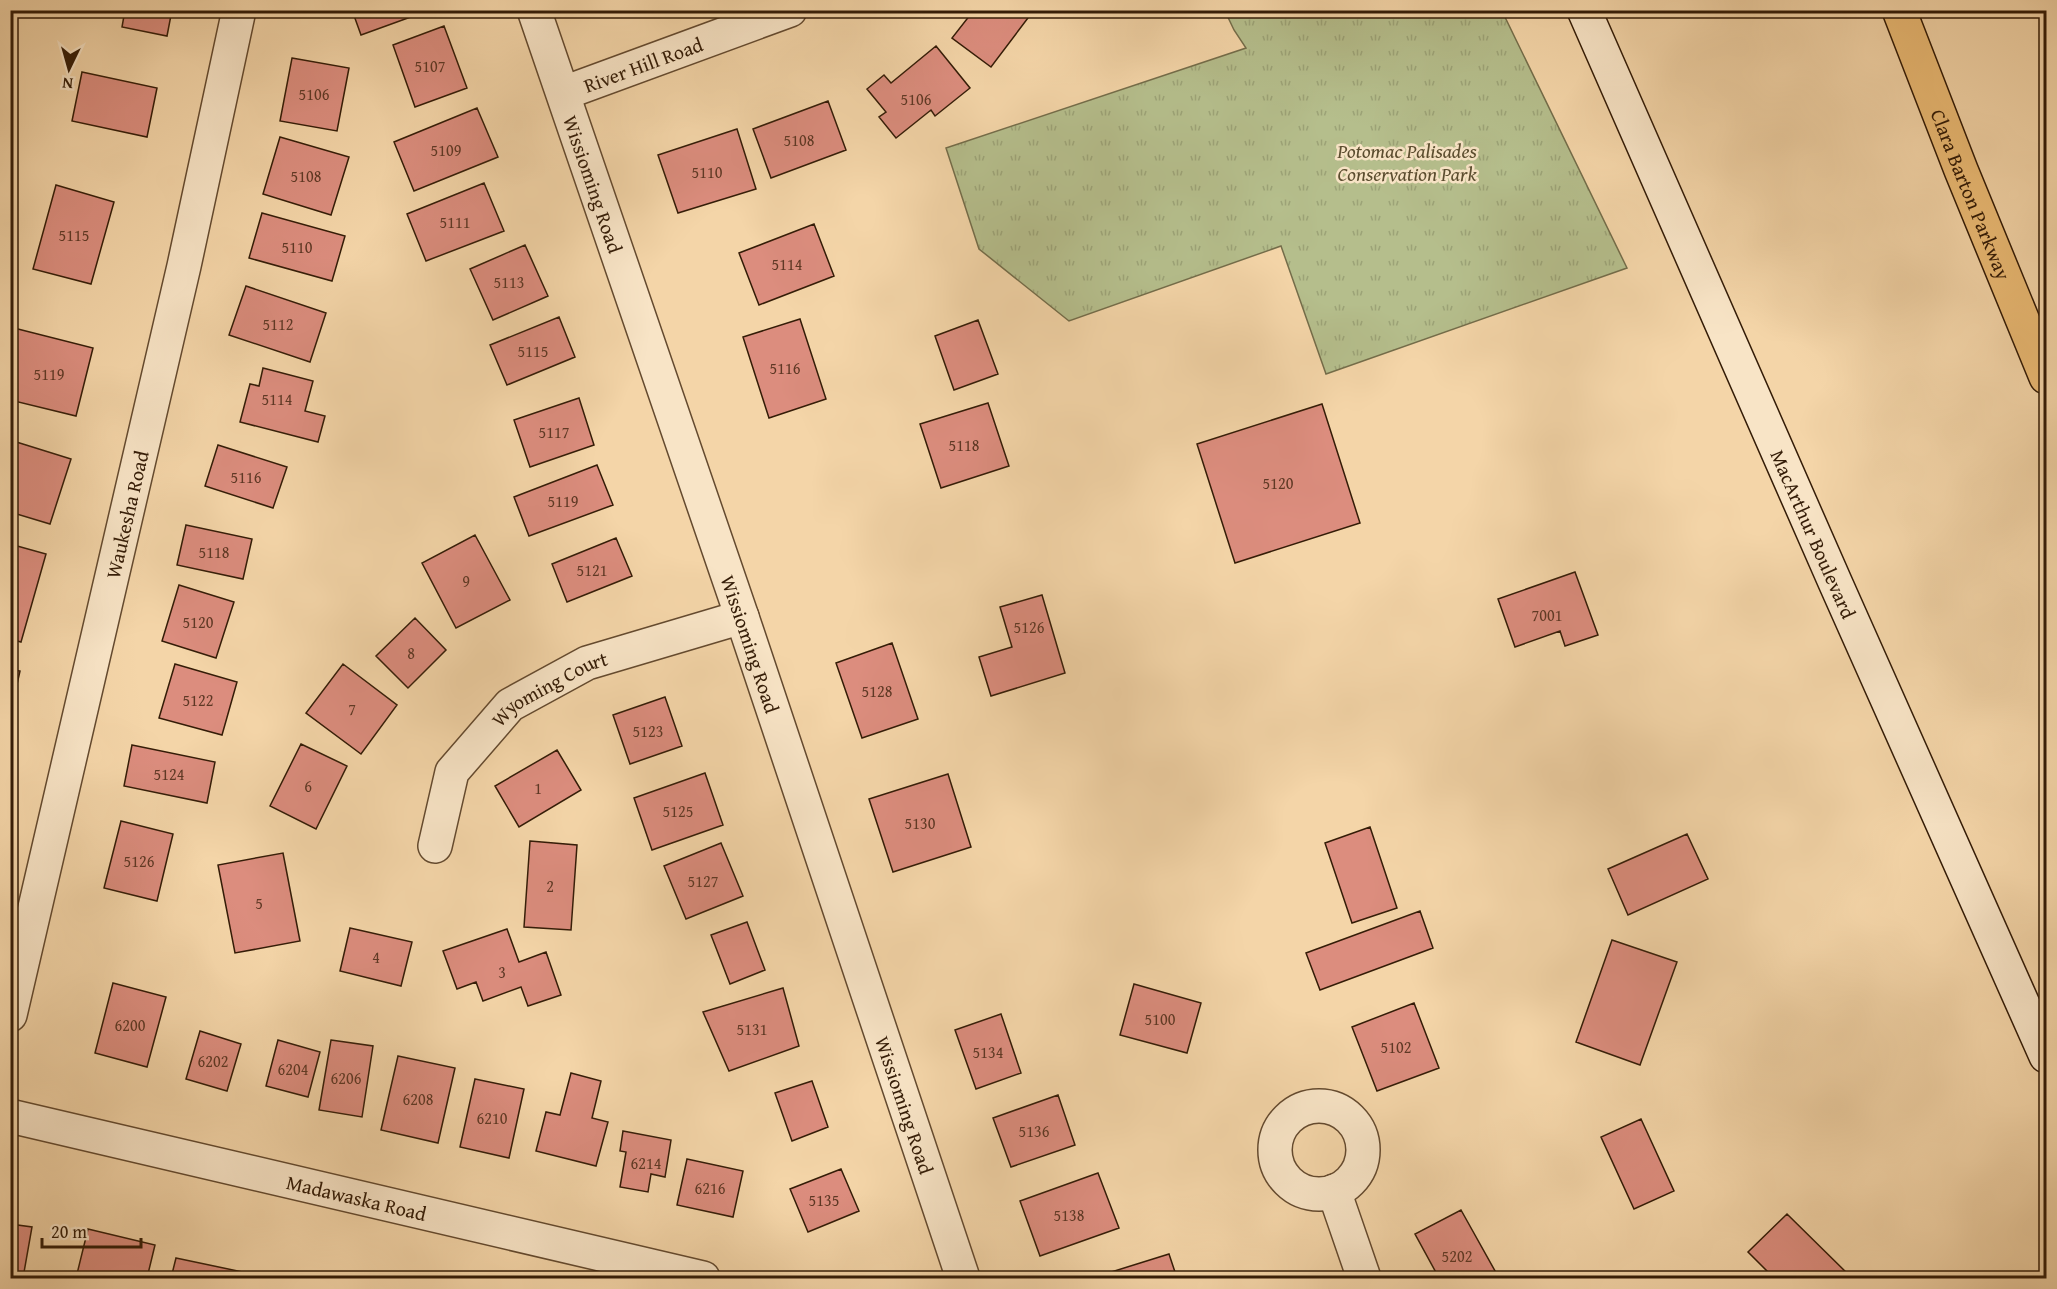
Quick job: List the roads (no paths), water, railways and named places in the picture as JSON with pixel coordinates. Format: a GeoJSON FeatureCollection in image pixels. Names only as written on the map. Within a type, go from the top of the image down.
{"type":"FeatureCollection","features":[{"type":"Feature","properties":{"kind":"highway","name":"Clara Barton Parkway"},"geometry":{"type":"LineString","coordinates":[[1899,10],[1961,170],[2046,377]]}},
{"type":"Feature","properties":{"kind":"street","name":"Waukesha Road"},"geometry":{"type":"LineString","coordinates":[[10,1015],[184,266],[239,10]]}},
{"type":"Feature","properties":{"kind":"street","name":"Wissioming Road"},"geometry":{"type":"LineString","coordinates":[[534,10],[742,617],[963,1278]]}},
{"type":"Feature","properties":{"kind":"street","name":"River Hill Road"},"geometry":{"type":"LineString","coordinates":[[564,93],[790,10]]}},
{"type":"Feature","properties":{"kind":"street","name":"MacArthur Boulevard"},"geometry":{"type":"LineString","coordinates":[[1584,10],[1844,604],[2046,1056]]}},
{"type":"Feature","properties":{"kind":"street","name":"Wyoming Court"},"geometry":{"type":"LineString","coordinates":[[435,846],[452,772],[510,705],[587,663],[742,617]]}},
{"type":"Feature","properties":{"kind":"street","name":"Madawaska Road"},"geometry":{"type":"LineString","coordinates":[[10,1116],[703,1278]]}},
{"type":"Feature","properties":{"kind":"street"},"geometry":{"type":"LineString","coordinates":[[1335,1191],[1364,1278]]}},
{"type":"Feature","properties":{"kind":"park label","name":"Potomac Palisades Conservation Park"},"geometry":{"type":"Point","coordinates":[1407,162]}}]}
